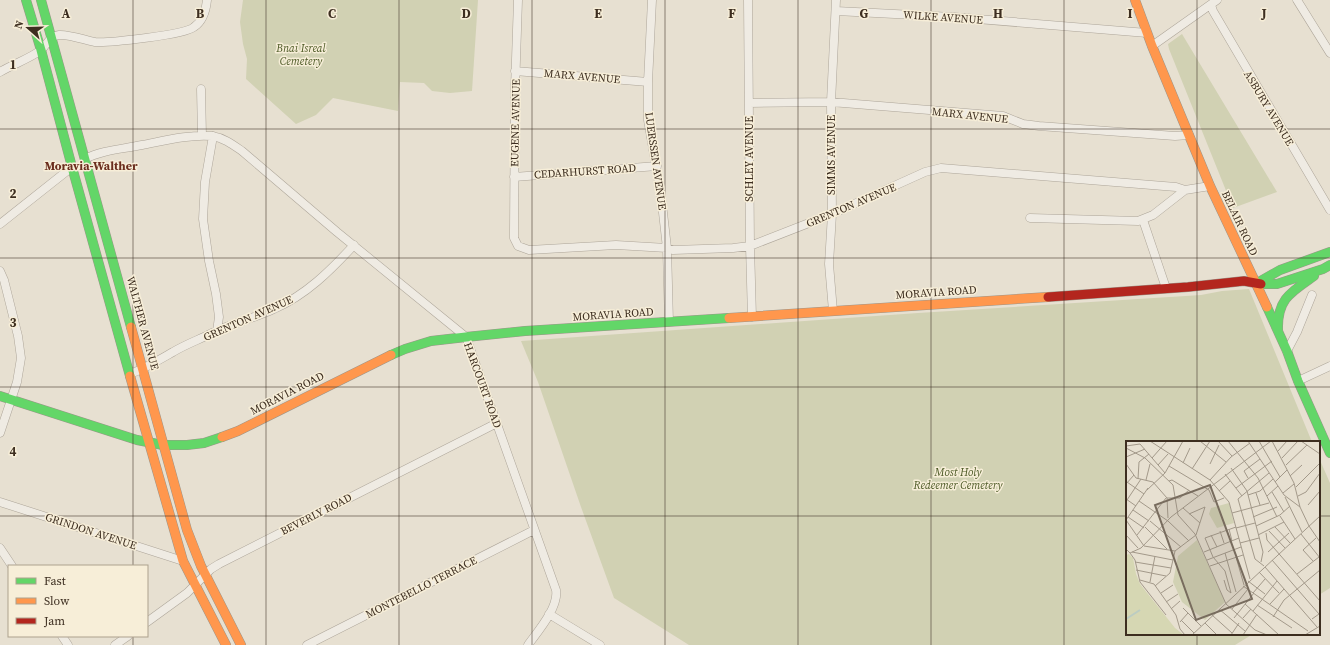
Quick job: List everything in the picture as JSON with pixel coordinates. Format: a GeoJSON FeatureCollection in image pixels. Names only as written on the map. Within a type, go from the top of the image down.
{"type":"FeatureCollection","features":[{"type":"Feature","properties":{"kind":"main road"},"geometry":{"type":"LineString","coordinates":[[26,0],[148,443],[183,561],[226,645]]}},
{"type":"Feature","properties":{"kind":"main road","name":"WALTHER AVENUE"},"geometry":{"type":"LineString","coordinates":[[41,0],[187,530],[205,574],[241,645]]}},
{"type":"Feature","properties":{"kind":"main road","name":"BELAIR ROAD"},"geometry":{"type":"LineString","coordinates":[[1135,0],[1152,46],[1210,186],[1279,333],[1330,454]]}},
{"type":"Feature","properties":{"kind":"main road"},"geometry":{"type":"LineString","coordinates":[[72,167],[85,159]]}},
{"type":"Feature","properties":{"kind":"main road"},"geometry":{"type":"LineString","coordinates":[[1256,284],[1280,270],[1330,252]]}},
{"type":"Feature","properties":{"kind":"main road"},"geometry":{"type":"LineString","coordinates":[[1279,333],[1278,319],[1283,302],[1288,294],[1326,267]]}},
{"type":"Feature","properties":{"kind":"main road","name":"MORAVIA ROAD"},"geometry":{"type":"LineString","coordinates":[[0,396],[148,443],[163,445],[187,445],[204,443],[238,431],[386,357],[431,341],[466,337],[669,322],[1166,288],[1244,281],[1256,284],[1277,284],[1326,267]]}},
{"type":"Feature","properties":{"kind":"street"},"geometry":{"type":"LineString","coordinates":[[0,72],[41,50],[51,37],[59,35],[96,42],[186,32],[195,27],[204,13],[207,0]]}},
{"type":"Feature","properties":{"kind":"street","name":"EUGENE AVENUE"},"geometry":{"type":"LineString","coordinates":[[518,0],[515,71],[514,177],[514,238],[518,246]]}},
{"type":"Feature","properties":{"kind":"street","name":"LUERSSEN AVENUE"},"geometry":{"type":"LineString","coordinates":[[652,0],[648,82],[648,120],[650,137],[657,166],[667,248],[669,322]]}},
{"type":"Feature","properties":{"kind":"street","name":"SCHLEY AVENUE"},"geometry":{"type":"LineString","coordinates":[[748,0],[752,317]]}},
{"type":"Feature","properties":{"kind":"street","name":"SIMMS AVENUE"},"geometry":{"type":"LineString","coordinates":[[833,311],[829,264],[832,214],[831,102],[836,0]]}},
{"type":"Feature","properties":{"kind":"street"},"geometry":{"type":"LineString","coordinates":[[1297,0],[1330,53]]}},
{"type":"Feature","properties":{"kind":"street"},"geometry":{"type":"LineString","coordinates":[[1152,46],[1214,2]]}},
{"type":"Feature","properties":{"kind":"street","name":"ASBURY AVENUE"},"geometry":{"type":"LineString","coordinates":[[1214,2],[1213,11],[1330,210]]}},
{"type":"Feature","properties":{"kind":"street","name":"WILKE AVENUE"},"geometry":{"type":"LineString","coordinates":[[836,11],[953,17],[1147,33]]}},
{"type":"Feature","properties":{"kind":"street","name":"MARX AVENUE"},"geometry":{"type":"LineString","coordinates":[[515,71],[648,82]]}},
{"type":"Feature","properties":{"kind":"street"},"geometry":{"type":"LineString","coordinates":[[201,89],[202,136]]}},
{"type":"Feature","properties":{"kind":"street","name":"MARX AVENUE"},"geometry":{"type":"LineString","coordinates":[[749,102],[831,102],[996,115],[1010,118],[1023,124],[1039,126],[1175,136],[1189,135]]}},
{"type":"Feature","properties":{"kind":"street"},"geometry":{"type":"LineString","coordinates":[[85,159],[93,155],[177,138],[213,136],[203,198],[203,219],[219,317],[217,331]]}},
{"type":"Feature","properties":{"kind":"street","name":"HARCOURT ROAD"},"geometry":{"type":"LineString","coordinates":[[213,136],[226,140],[242,151],[466,337],[556,590],[556,601],[528,645]]}},
{"type":"Feature","properties":{"kind":"street","name":"CEDARHURST ROAD"},"geometry":{"type":"LineString","coordinates":[[514,177],[657,166]]}},
{"type":"Feature","properties":{"kind":"street"},"geometry":{"type":"LineString","coordinates":[[0,224],[72,167]]}},
{"type":"Feature","properties":{"kind":"street","name":"GRENTON AVENUE"},"geometry":{"type":"LineString","coordinates":[[518,246],[534,251],[598,246],[667,248],[673,250],[750,246],[832,214],[925,172],[941,168],[1176,187],[1185,190]]}},
{"type":"Feature","properties":{"kind":"street"},"geometry":{"type":"LineString","coordinates":[[1030,218],[1129,222],[1143,220],[1153,215],[1185,190],[1210,186]]}},
{"type":"Feature","properties":{"kind":"street"},"geometry":{"type":"LineString","coordinates":[[1143,220],[1166,288]]}},
{"type":"Feature","properties":{"kind":"street","name":"GRENTON AVENUE"},"geometry":{"type":"LineString","coordinates":[[130,374],[143,369],[174,351],[217,331],[274,309],[298,296],[322,278],[354,245]]}},
{"type":"Feature","properties":{"kind":"street"},"geometry":{"type":"LineString","coordinates":[[0,271],[14,318],[20,347],[20,370],[0,433]]}},
{"type":"Feature","properties":{"kind":"street"},"geometry":{"type":"LineString","coordinates":[[1287,351],[1297,332],[1312,295]]}},
{"type":"Feature","properties":{"kind":"street"},"geometry":{"type":"LineString","coordinates":[[1298,381],[1330,366]]}},
{"type":"Feature","properties":{"kind":"street","name":"BEVERLY ROAD"},"geometry":{"type":"LineString","coordinates":[[148,621],[187,593],[205,574],[219,564],[497,423]]}},
{"type":"Feature","properties":{"kind":"street","name":"GRINDON AVENUE"},"geometry":{"type":"LineString","coordinates":[[0,502],[183,561]]}},
{"type":"Feature","properties":{"kind":"street","name":"MONTEBELLO TERRACE"},"geometry":{"type":"LineString","coordinates":[[307,645],[534,530]]}},
{"type":"Feature","properties":{"kind":"street"},"geometry":{"type":"LineString","coordinates":[[0,548],[11,565]]}},
{"type":"Feature","properties":{"kind":"street"},"geometry":{"type":"LineString","coordinates":[[549,614],[600,645]]}},
{"type":"Feature","properties":{"kind":"street"},"geometry":{"type":"LineString","coordinates":[[115,645],[127,637]]}},
{"type":"Feature","properties":{"kind":"green space","name":"Bnai Isreal Cemetery"},"geometry":{"type":"Polygon","coordinates":[[[243,0],[478,0],[472,91],[450,93],[432,91],[424,83],[400,82],[398,111],[333,98],[316,115],[296,124],[246,79],[247,59],[240,22],[243,0]]]}},
{"type":"Feature","properties":{"kind":"green space"},"geometry":{"type":"Polygon","coordinates":[[[1182,34],[1277,192],[1233,208],[1169,49],[1168,44],[1182,34]]]}},
{"type":"Feature","properties":{"kind":"green space","name":"Most Holy Redeemer Cemetery"},"geometry":{"type":"Polygon","coordinates":[[[1249,289],[1312,441],[1126,441],[1126,635],[1251,635],[1235,645],[689,645],[614,598],[538,382],[521,341],[1201,295],[1222,291],[1249,289]]]}},
{"type":"Feature","properties":{"kind":"green space"},"geometry":{"type":"Polygon","coordinates":[[[1320,460],[1330,483],[1330,588],[1320,594],[1320,460]]]}},
{"type":"Feature","properties":{"kind":"traffic: fast"},"geometry":{"type":"LineString","coordinates":[[26,0],[130,376]]}},
{"type":"Feature","properties":{"kind":"traffic: fast"},"geometry":{"type":"LineString","coordinates":[[41,0],[131,327]]}},
{"type":"Feature","properties":{"kind":"traffic: fast"},"geometry":{"type":"LineString","coordinates":[[1257,283],[1280,270],[1330,252]]}},
{"type":"Feature","properties":{"kind":"traffic: fast"},"geometry":{"type":"LineString","coordinates":[[1261,284],[1277,284],[1323,269],[1330,265]]}},
{"type":"Feature","properties":{"kind":"traffic: fast"},"geometry":{"type":"LineString","coordinates":[[1278,330],[1280,311],[1287,297],[1314,276]]}},
{"type":"Feature","properties":{"kind":"traffic: fast"},"geometry":{"type":"LineString","coordinates":[[1267,307],[1330,453]]}},
{"type":"Feature","properties":{"kind":"traffic: fast"},"geometry":{"type":"LineString","coordinates":[[391,355],[431,341],[466,337],[525,331],[729,318]]}},
{"type":"Feature","properties":{"kind":"traffic: fast"},"geometry":{"type":"LineString","coordinates":[[0,396],[137,440],[163,445],[204,443],[222,437]]}},
{"type":"Feature","properties":{"kind":"traffic: slow"},"geometry":{"type":"LineString","coordinates":[[1135,0],[1152,46],[1210,186],[1267,307]]}},
{"type":"Feature","properties":{"kind":"traffic: slow"},"geometry":{"type":"LineString","coordinates":[[729,318],[1048,297]]}},
{"type":"Feature","properties":{"kind":"traffic: slow"},"geometry":{"type":"LineString","coordinates":[[131,327],[187,530],[201,566],[241,645]]}},
{"type":"Feature","properties":{"kind":"traffic: slow"},"geometry":{"type":"LineString","coordinates":[[222,437],[238,431],[391,355]]}},
{"type":"Feature","properties":{"kind":"traffic: slow"},"geometry":{"type":"LineString","coordinates":[[130,376],[183,561],[226,645]]}},
{"type":"Feature","properties":{"kind":"traffic: jam"},"geometry":{"type":"LineString","coordinates":[[1048,297],[1188,287],[1244,281],[1261,284]]}},
{"type":"Feature","properties":{"kind":"district","name":"Moravia-Walther"},"geometry":{"type":"Point","coordinates":[91,166]}}]}
